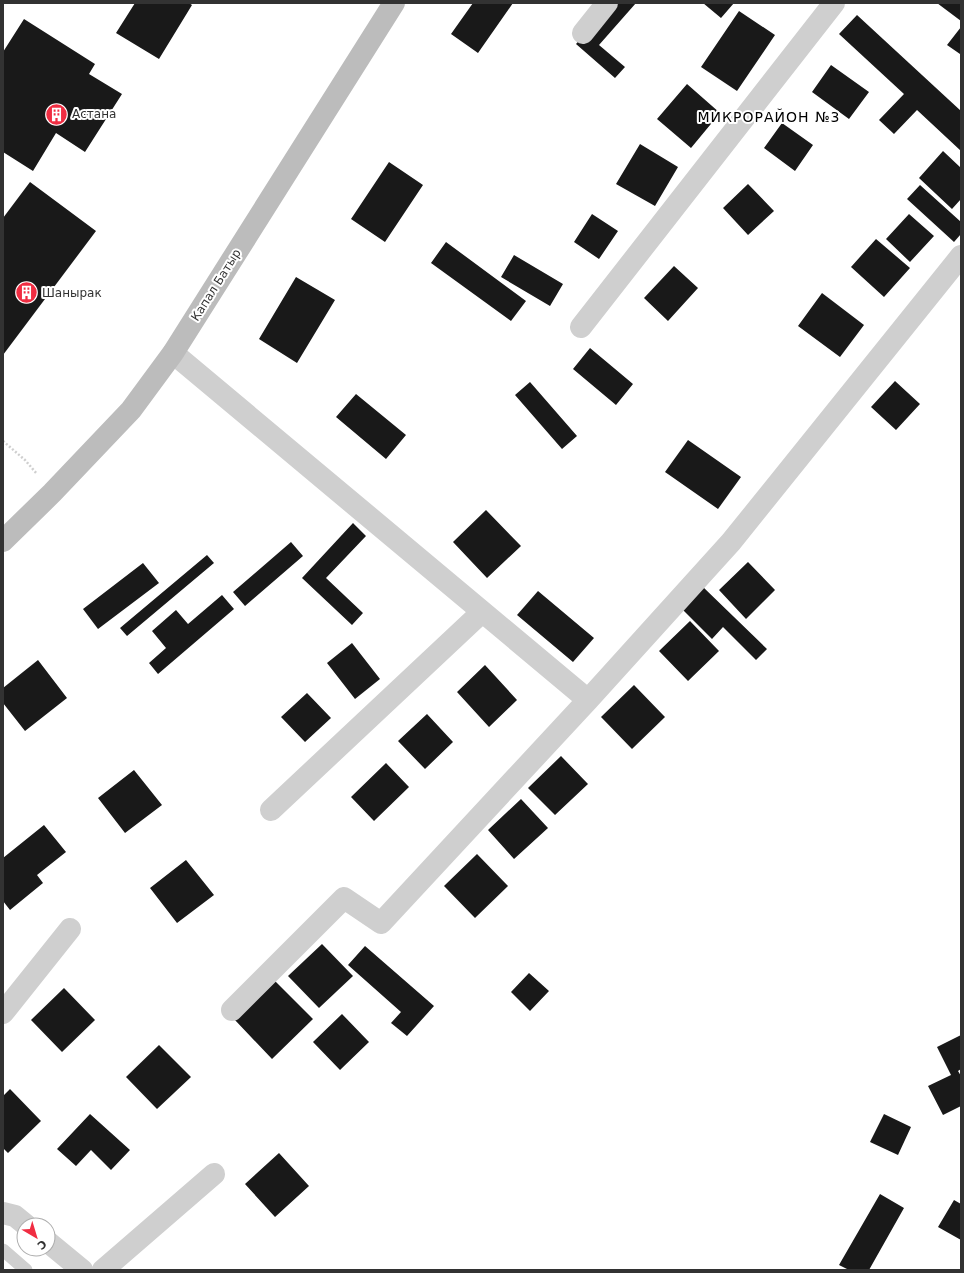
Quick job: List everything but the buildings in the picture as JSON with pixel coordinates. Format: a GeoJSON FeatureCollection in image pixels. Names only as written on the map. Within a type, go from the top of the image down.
{"type":"FeatureCollection","features":[{"type":"Feature","properties":{"kind":"main road","name":"Капал Батыр"},"geometry":{"type":"LineString","coordinates":[[3,541],[52,493],[131,410],[173,353],[394,3]]}},
{"type":"Feature","properties":{"kind":"street"},"geometry":{"type":"LineString","coordinates":[[583,34],[607,3]]}},
{"type":"Feature","properties":{"kind":"street"},"geometry":{"type":"LineString","coordinates":[[581,327],[834,3]]}},
{"type":"Feature","properties":{"kind":"street"},"geometry":{"type":"LineString","coordinates":[[232,1010],[344,898],[381,923],[588,700],[731,542],[961,256]]}},
{"type":"Feature","properties":{"kind":"street"},"geometry":{"type":"LineString","coordinates":[[173,353],[588,700]]}},
{"type":"Feature","properties":{"kind":"street"},"geometry":{"type":"LineString","coordinates":[[271,810],[482,612]]}},
{"type":"Feature","properties":{"kind":"street"},"geometry":{"type":"LineString","coordinates":[[3,1013],[70,930]]}},
{"type":"Feature","properties":{"kind":"street"},"geometry":{"type":"LineString","coordinates":[[103,1270],[214,1174]]}},
{"type":"Feature","properties":{"kind":"street"},"geometry":{"type":"LineString","coordinates":[[3,1213],[16,1217]]}},
{"type":"Feature","properties":{"kind":"street"},"geometry":{"type":"LineString","coordinates":[[56,1249],[82,1270]]}},
{"type":"Feature","properties":{"kind":"lane"},"geometry":{"type":"LineString","coordinates":[[3,1250],[26,1270]]}},
{"type":"Feature","properties":{"kind":"path"},"geometry":{"type":"LineString","coordinates":[[3,441],[25,460],[52,493]]}},
{"type":"Feature","properties":{"kind":"place","name":"Астана"},"geometry":{"type":"Point","coordinates":[56,114]}},
{"type":"Feature","properties":{"kind":"place","name":"Шанырак"},"geometry":{"type":"Point","coordinates":[26,293]}},
{"type":"Feature","properties":{"kind":"district","name":"МИКРОРАЙОН №3"},"geometry":{"type":"Point","coordinates":[769,117]}}]}
